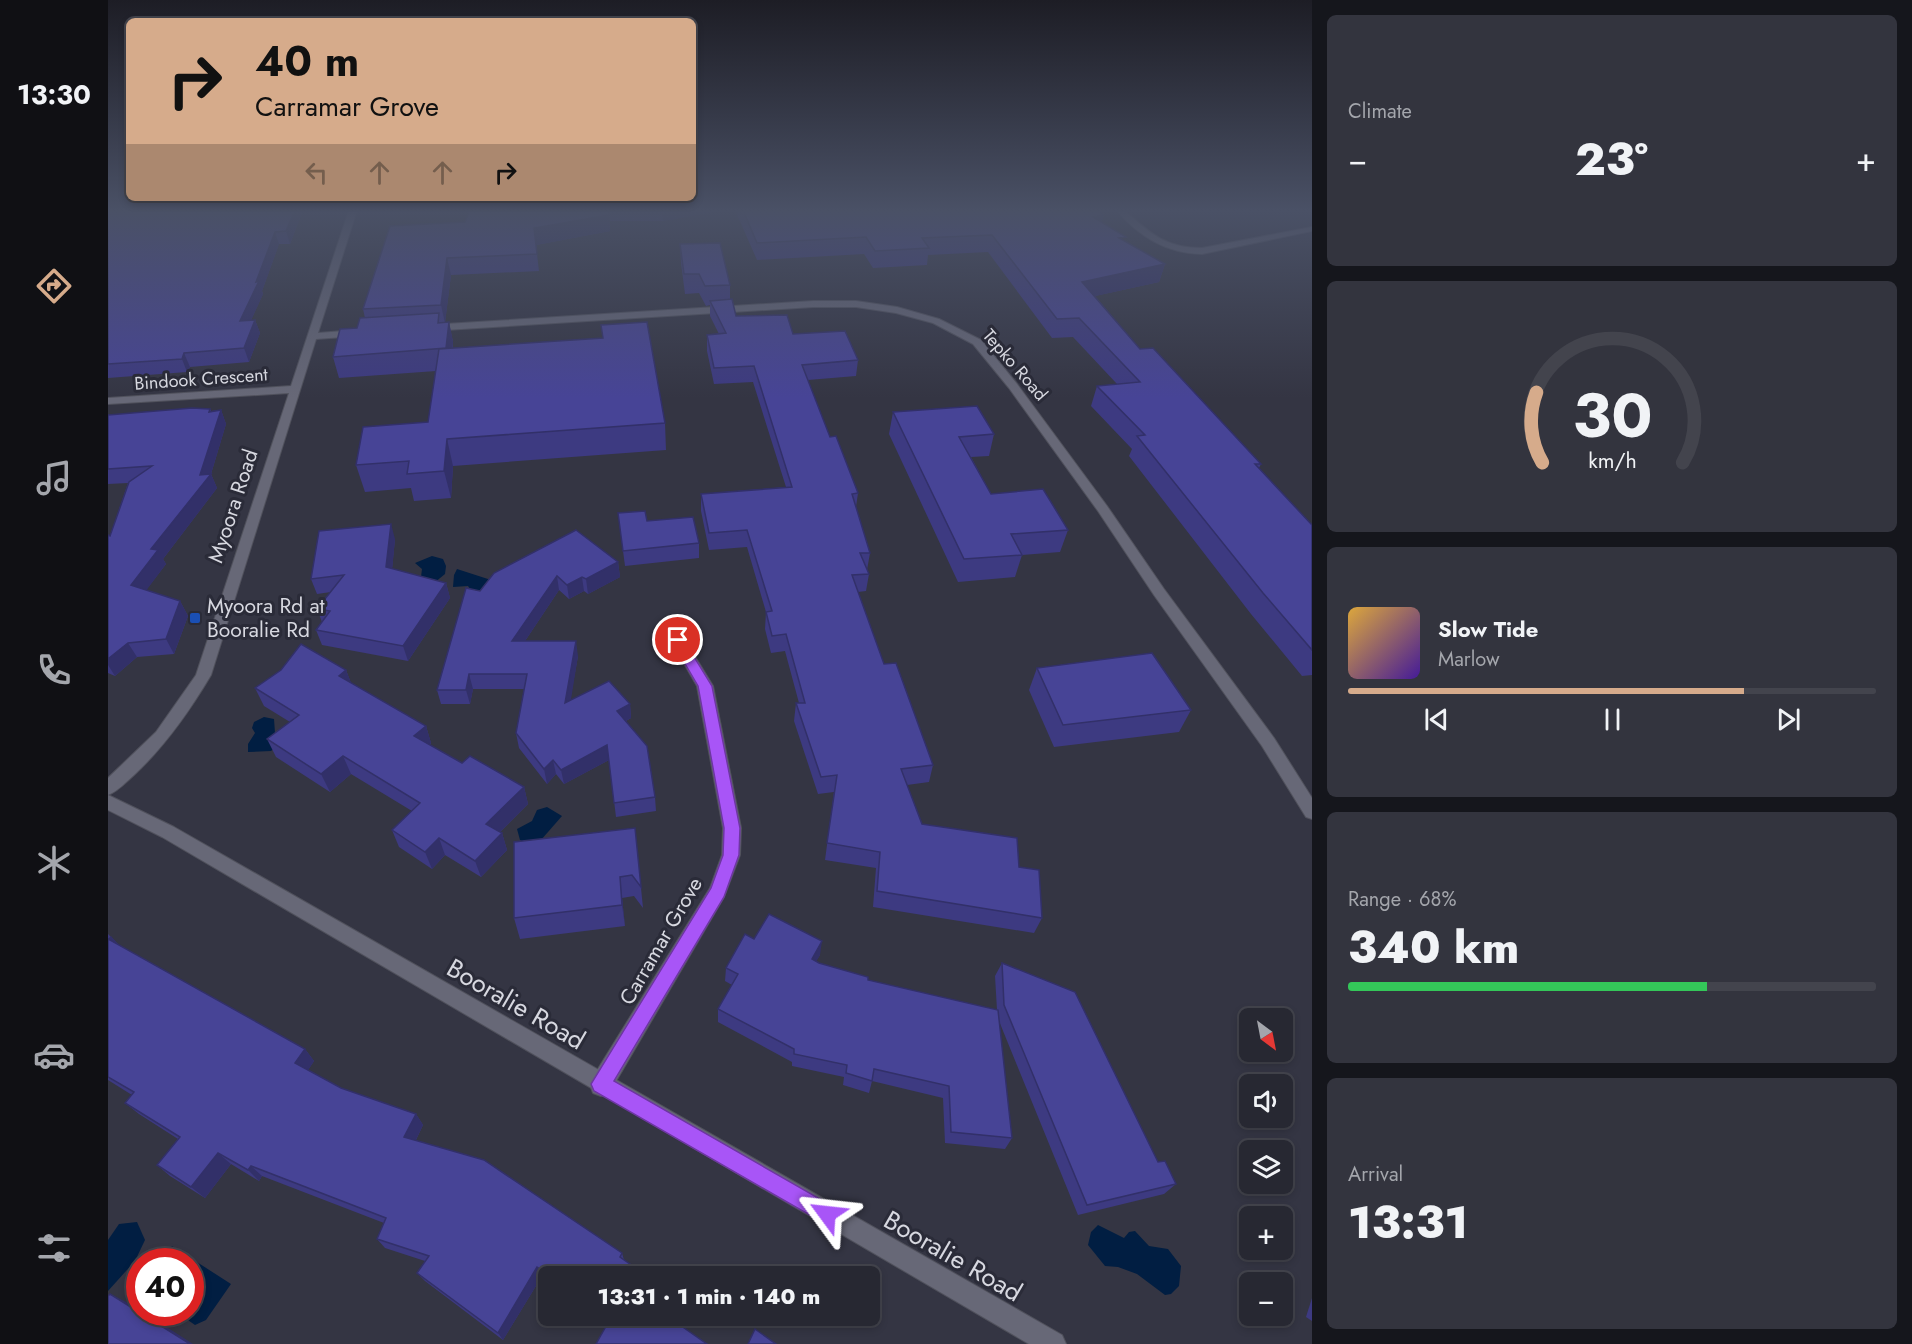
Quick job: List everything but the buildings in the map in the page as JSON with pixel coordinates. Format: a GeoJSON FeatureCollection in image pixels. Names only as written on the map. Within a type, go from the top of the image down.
{"type":"FeatureCollection","features":[{"type":"Feature","properties":{"kind":"street","name":"Myoora Road"},"geometry":{"type":"LineString","coordinates":[[108,788],[156,745],[182,711],[203,675],[333,273]]}},
{"type":"Feature","properties":{"kind":"street","name":"Tepko Road"},"geometry":{"type":"LineString","coordinates":[[411,330],[813,304],[856,304],[897,310],[936,321],[977,342],[1009,380],[1073,467],[1188,633],[1268,742],[1312,812]]}},
{"type":"Feature","properties":{"kind":"street"},"geometry":{"type":"LineString","coordinates":[[312,336],[364,333]]}},
{"type":"Feature","properties":{"kind":"street","name":"Bindook Crescent"},"geometry":{"type":"LineString","coordinates":[[108,401],[295,389]]}},
{"type":"Feature","properties":{"kind":"street","name":"Carramar Grove"},"geometry":{"type":"LineString","coordinates":[[601,1084],[718,891],[731,855],[732,828],[705,686],[678,640]]}},
{"type":"Feature","properties":{"kind":"street","name":"Booralie Road"},"geometry":{"type":"LineString","coordinates":[[108,802],[168,832],[1053,1344]]}},
{"type":"Feature","properties":{"kind":"water"},"geometry":{"type":"Polygon","coordinates":[[[432,556],[443,559],[446,566],[445,574],[434,583],[421,577],[422,569],[415,563],[432,556]]]}},
{"type":"Feature","properties":{"kind":"water"},"geometry":{"type":"Polygon","coordinates":[[[457,569],[491,580],[492,584],[474,595],[468,586],[453,587],[457,569]]]}},
{"type":"Feature","properties":{"kind":"water"},"geometry":{"type":"Polygon","coordinates":[[[264,717],[274,719],[276,747],[271,751],[248,752],[248,744],[255,733],[252,728],[254,722],[264,717]]]}},
{"type":"Feature","properties":{"kind":"water"},"geometry":{"type":"Polygon","coordinates":[[[547,807],[562,816],[534,848],[520,840],[517,829],[532,821],[537,810],[547,807]]]}},
{"type":"Feature","properties":{"kind":"water"},"geometry":{"type":"Polygon","coordinates":[[[137,1222],[145,1240],[141,1248],[126,1248],[126,1271],[108,1291],[108,1240],[119,1224],[137,1222]]]}},
{"type":"Feature","properties":{"kind":"water"},"geometry":{"type":"Polygon","coordinates":[[[1098,1225],[1124,1238],[1129,1232],[1135,1231],[1149,1246],[1168,1249],[1181,1266],[1179,1286],[1171,1294],[1165,1295],[1137,1274],[1118,1267],[1105,1266],[1088,1245],[1091,1232],[1098,1225]]]}},
{"type":"Feature","properties":{"kind":"water"},"geometry":{"type":"Polygon","coordinates":[[[204,1267],[231,1284],[204,1321],[204,1267]]]}},
{"type":"Feature","properties":{"kind":"place","name":"Myoora Rd at Booralie Rd"},"geometry":{"type":"Point","coordinates":[195,618]}},
{"type":"Feature","properties":{"kind":"route"},"geometry":{"type":"LineString","coordinates":[[678,640],[705,686],[732,828],[731,855],[718,891],[601,1084],[827,1214]]}}]}
